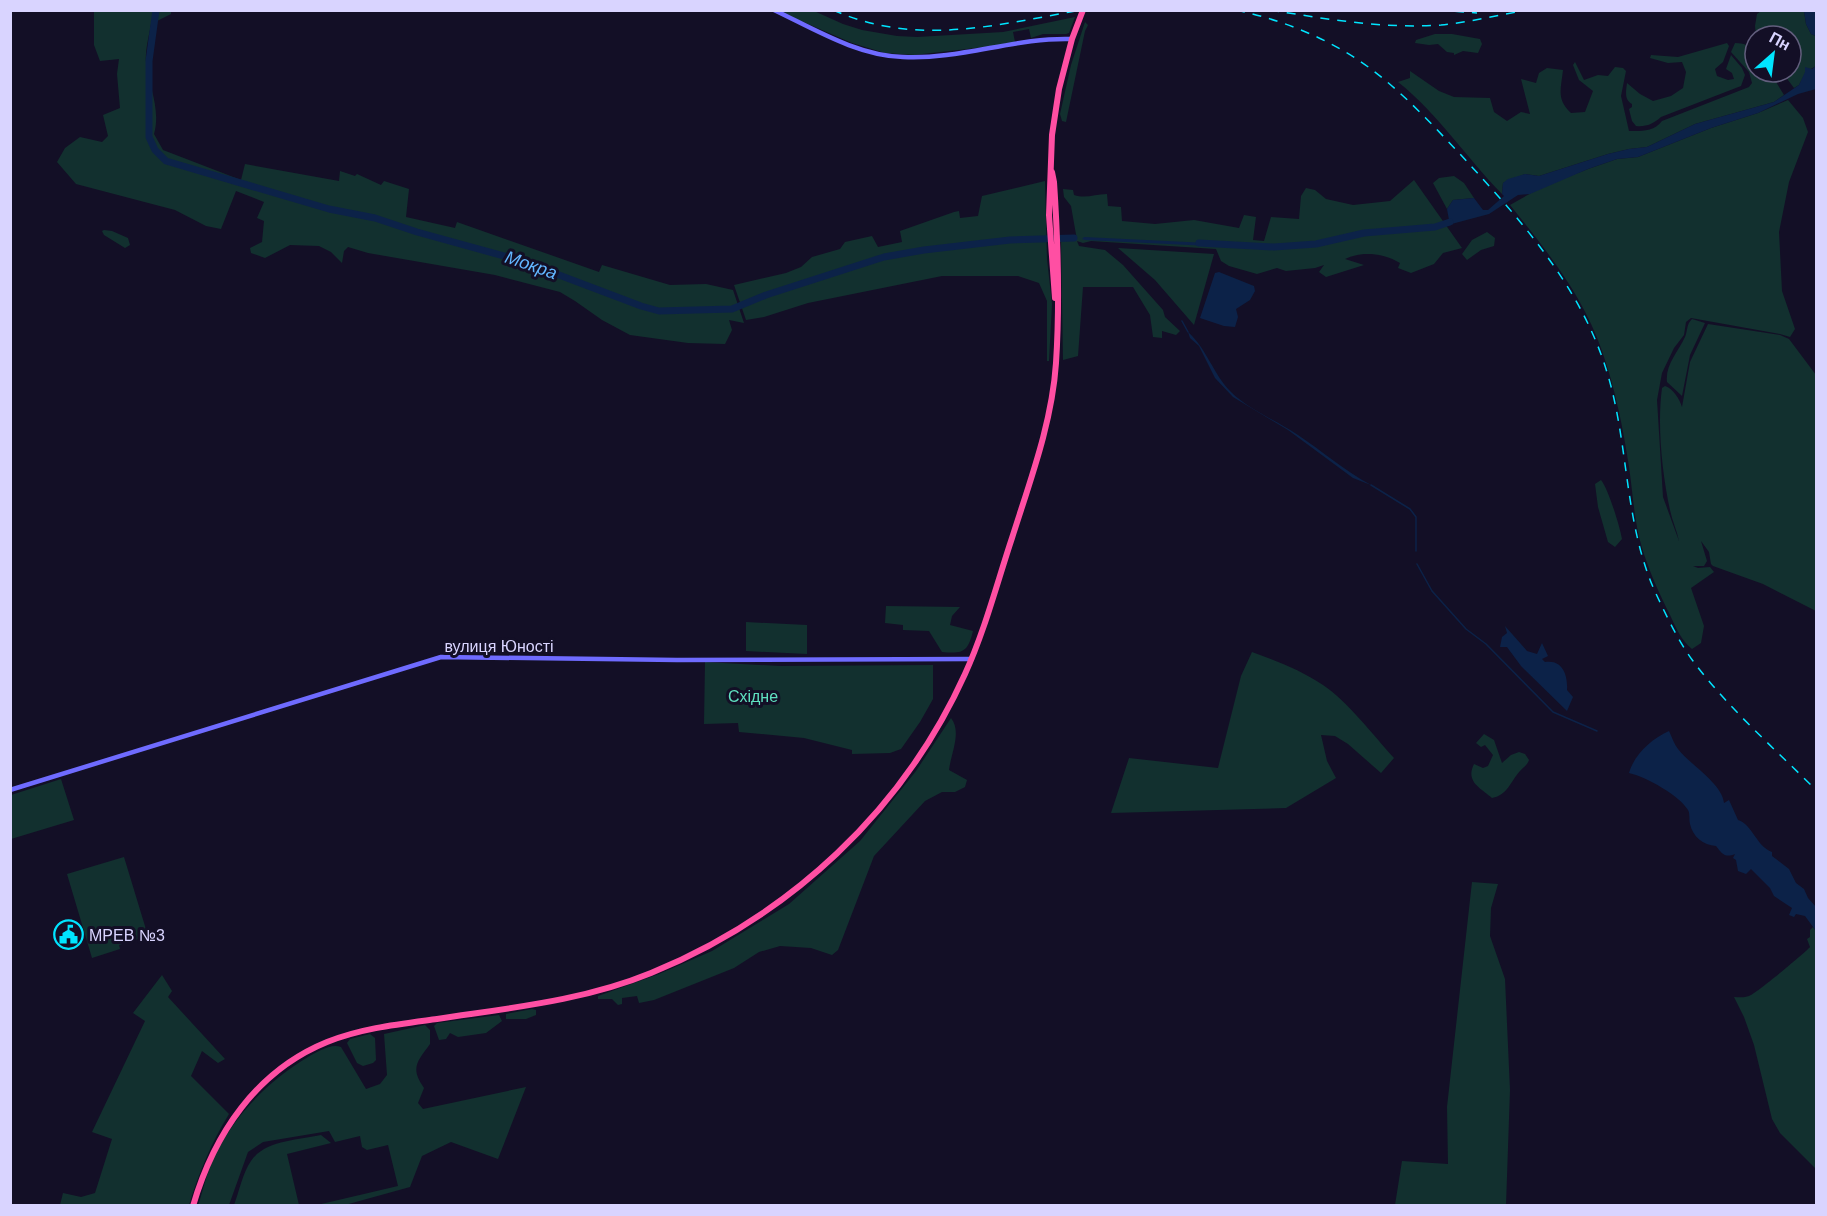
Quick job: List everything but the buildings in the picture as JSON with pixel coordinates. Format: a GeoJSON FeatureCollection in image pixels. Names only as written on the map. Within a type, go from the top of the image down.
{"type":"FeatureCollection","features":[{"type":"Feature","properties":{"kind":"highway"},"geometry":{"type":"LineString","coordinates":[[194,1206],[207,1166],[227,1126],[265,1082],[301,1055],[340,1037],[376,1028],[501,1011],[573,997],[623,984],[650,974],[712,945],[779,903],[833,859],[895,790],[939,724],[972,659],[991,607],[1047,426],[1056,365],[1057,310],[1052,135],[1059,89],[1072,39],[1083,10]]}},
{"type":"Feature","properties":{"kind":"street"},"geometry":{"type":"LineString","coordinates":[[774,10],[855,46],[885,55],[902,57],[977,51],[1072,39]]}},
{"type":"Feature","properties":{"kind":"street","name":"вулиця Юності"},"geometry":{"type":"LineString","coordinates":[[10,790],[441,657],[677,660],[972,659]]}},
{"type":"Feature","properties":{"kind":"green space"},"geometry":{"type":"Polygon","coordinates":[[[94,11],[171,11],[171,14],[151,24],[146,53],[147,71],[156,116],[154,134],[163,150],[241,180],[245,164],[339,181],[340,171],[355,176],[357,174],[381,185],[384,181],[409,189],[406,217],[455,228],[457,222],[599,272],[602,265],[670,285],[706,284],[733,290],[744,323],[729,320],[732,330],[725,344],[688,343],[630,335],[602,320],[560,292],[495,275],[368,253],[348,247],[344,251],[342,263],[331,252],[319,246],[290,245],[265,258],[251,253],[250,248],[262,242],[264,221],[257,218],[264,202],[236,191],[221,229],[206,226],[175,210],[76,184],[57,162],[65,148],[80,137],[102,142],[108,136],[103,115],[120,108],[117,74],[119,59],[100,61],[94,45],[94,11]]]}},
{"type":"Feature","properties":{"kind":"green space"},"geometry":{"type":"Polygon","coordinates":[[[778,11],[814,11],[862,30],[917,37],[1003,32],[1075,17],[1069,33],[1066,34],[1043,34],[1031,38],[1029,29],[1013,32],[1015,42],[1011,44],[914,55],[885,53],[852,43],[778,11]]]}},
{"type":"Feature","properties":{"kind":"green space"},"geometry":{"type":"Polygon","coordinates":[[[1761,11],[1804,11],[1806,24],[1811,34],[1816,36],[1816,66],[1806,72],[1803,78],[1803,24],[1755,24],[1757,14],[1761,11]]]}},
{"type":"Feature","properties":{"kind":"green space"},"geometry":{"type":"Polygon","coordinates":[[[1085,22],[1088,25],[1066,122],[1062,121],[1060,114],[1071,65],[1085,22]]]}},
{"type":"Feature","properties":{"kind":"green space"},"geometry":{"type":"Polygon","coordinates":[[[1435,34],[1452,34],[1480,39],[1482,44],[1478,53],[1463,51],[1454,55],[1438,44],[1415,43],[1416,40],[1435,34]]]}},
{"type":"Feature","properties":{"kind":"green space"},"geometry":{"type":"Polygon","coordinates":[[[1727,43],[1729,46],[1723,62],[1715,69],[1717,76],[1728,80],[1734,79],[1732,73],[1726,69],[1731,55],[1743,70],[1741,86],[1661,117],[1655,122],[1636,126],[1629,109],[1632,104],[1627,98],[1627,83],[1653,101],[1671,96],[1683,88],[1686,72],[1682,62],[1668,63],[1650,58],[1651,55],[1678,57],[1727,43]]]}},
{"type":"Feature","properties":{"kind":"green space"},"geometry":{"type":"Polygon","coordinates":[[[1735,43],[1743,44],[1743,65],[1731,52],[1735,43]]]}},
{"type":"Feature","properties":{"kind":"green space"},"geometry":{"type":"Polygon","coordinates":[[[1575,62],[1584,80],[1598,75],[1608,76],[1615,67],[1623,68],[1626,71],[1621,96],[1629,131],[1651,129],[1662,121],[1749,87],[1751,84],[1777,84],[1784,95],[1774,102],[1695,124],[1647,147],[1608,154],[1539,176],[1525,174],[1503,183],[1502,194],[1426,108],[1398,82],[1410,78],[1410,71],[1439,91],[1454,97],[1490,98],[1494,112],[1507,121],[1521,112],[1530,114],[1521,79],[1536,83],[1539,73],[1547,68],[1563,70],[1561,98],[1563,103],[1571,113],[1585,112],[1593,91],[1579,80],[1573,65],[1575,62]]]}},
{"type":"Feature","properties":{"kind":"green space"},"geometry":{"type":"Polygon","coordinates":[[[1788,100],[1803,118],[1808,132],[1789,182],[1779,232],[1782,291],[1795,329],[1790,337],[1780,334],[1691,318],[1686,322],[1684,335],[1674,348],[1662,373],[1657,400],[1663,497],[1679,541],[1670,510],[1663,465],[1660,433],[1662,388],[1665,386],[1671,389],[1682,407],[1690,362],[1708,324],[1780,335],[1789,339],[1816,375],[1816,611],[1763,584],[1713,566],[1709,552],[1701,541],[1707,561],[1704,566],[1693,566],[1710,567],[1714,572],[1691,588],[1704,626],[1701,643],[1692,649],[1674,625],[1654,582],[1642,548],[1635,518],[1627,452],[1618,408],[1607,365],[1594,330],[1562,274],[1510,205],[1540,188],[1588,169],[1617,159],[1638,157],[1788,100]]]}},
{"type":"Feature","properties":{"kind":"green space"},"geometry":{"type":"Polygon","coordinates":[[[1454,176],[1464,183],[1474,198],[1453,200],[1447,209],[1433,183],[1439,178],[1454,176]]]}},
{"type":"Feature","properties":{"kind":"green space"},"geometry":{"type":"Polygon","coordinates":[[[1414,180],[1462,248],[1443,253],[1434,264],[1411,273],[1398,268],[1400,263],[1393,260],[1380,255],[1365,254],[1345,259],[1364,265],[1326,277],[1319,272],[1324,265],[1286,271],[1277,268],[1257,274],[1229,266],[1221,261],[1216,249],[1077,241],[1079,246],[1105,250],[1123,265],[1163,310],[1165,317],[1180,331],[1176,335],[1162,331],[1162,338],[1153,337],[1150,315],[1133,287],[1083,287],[1078,356],[1063,360],[1061,240],[1077,240],[1071,206],[1064,197],[1063,189],[1073,190],[1074,195],[1078,196],[1107,194],[1108,206],[1121,207],[1122,221],[1155,224],[1194,220],[1239,228],[1244,215],[1256,217],[1253,240],[1264,241],[1271,217],[1299,219],[1301,196],[1306,188],[1315,190],[1326,199],[1353,205],[1390,201],[1414,180]]]}},
{"type":"Feature","properties":{"kind":"green space"},"geometry":{"type":"Polygon","coordinates":[[[1045,181],[1047,259],[1052,304],[1049,361],[1047,361],[1047,301],[1039,283],[1018,276],[942,276],[808,303],[764,317],[746,320],[734,285],[786,273],[801,267],[812,257],[840,249],[845,242],[872,236],[878,247],[902,242],[900,231],[954,212],[959,211],[960,218],[978,216],[982,196],[1045,181]]]}},
{"type":"Feature","properties":{"kind":"green space"},"geometry":{"type":"Polygon","coordinates":[[[102,231],[128,238],[130,245],[125,248],[104,235],[102,231]]]}},
{"type":"Feature","properties":{"kind":"green space"},"geometry":{"type":"Polygon","coordinates":[[[1487,232],[1495,238],[1494,246],[1481,250],[1467,260],[1462,254],[1472,240],[1487,232]]]}},
{"type":"Feature","properties":{"kind":"green space"},"geometry":{"type":"Polygon","coordinates":[[[1118,248],[1214,254],[1194,325],[1155,280],[1118,248]]]}},
{"type":"Feature","properties":{"kind":"green space"},"geometry":{"type":"Polygon","coordinates":[[[1692,319],[1705,323],[1690,355],[1682,396],[1667,382],[1667,376],[1670,364],[1692,319]]]}},
{"type":"Feature","properties":{"kind":"green space"},"geometry":{"type":"Polygon","coordinates":[[[1601,480],[1610,499],[1622,539],[1615,547],[1608,542],[1598,507],[1595,484],[1601,480]]]}},
{"type":"Feature","properties":{"kind":"green space"},"geometry":{"type":"Polygon","coordinates":[[[886,606],[960,607],[952,616],[950,625],[973,631],[969,643],[960,652],[942,652],[929,631],[903,630],[903,625],[885,623],[886,606]]]}},
{"type":"Feature","properties":{"kind":"green space"},"geometry":{"type":"Polygon","coordinates":[[[746,622],[807,625],[807,654],[746,651],[746,622]]]}},
{"type":"Feature","properties":{"kind":"green space"},"geometry":{"type":"Polygon","coordinates":[[[1252,652],[1280,662],[1323,685],[1351,709],[1394,758],[1381,773],[1348,744],[1335,736],[1321,735],[1327,761],[1336,778],[1286,808],[1111,813],[1129,758],[1218,768],[1241,676],[1252,652]]]}},
{"type":"Feature","properties":{"kind":"green space","name":"Східне"},"geometry":{"type":"Polygon","coordinates":[[[705,662],[780,666],[933,665],[933,699],[901,749],[890,753],[852,754],[852,750],[804,738],[739,732],[738,723],[704,724],[705,662]]]}},
{"type":"Feature","properties":{"kind":"green space"},"geometry":{"type":"Polygon","coordinates":[[[951,718],[956,736],[949,770],[967,780],[965,787],[955,792],[942,792],[925,801],[874,856],[838,950],[832,955],[811,948],[780,946],[759,952],[734,968],[654,1000],[639,1003],[637,996],[622,998],[622,1004],[618,1005],[612,999],[598,999],[598,996],[659,974],[712,951],[789,904],[860,841],[916,771],[951,718]]]}},
{"type":"Feature","properties":{"kind":"green space"},"geometry":{"type":"Polygon","coordinates":[[[1484,734],[1494,740],[1502,763],[1511,755],[1519,752],[1525,754],[1529,760],[1505,791],[1492,798],[1476,784],[1471,776],[1474,764],[1483,768],[1488,766],[1493,755],[1485,745],[1481,747],[1476,743],[1484,734]]]}},
{"type":"Feature","properties":{"kind":"green space"},"geometry":{"type":"Polygon","coordinates":[[[61,779],[74,820],[11,839],[11,795],[61,779]]]}},
{"type":"Feature","properties":{"kind":"green space"},"geometry":{"type":"Polygon","coordinates":[[[124,857],[148,936],[119,945],[120,949],[92,958],[67,874],[124,857]]]}},
{"type":"Feature","properties":{"kind":"green space"},"geometry":{"type":"Polygon","coordinates":[[[1472,882],[1498,884],[1491,908],[1490,936],[1505,979],[1510,1090],[1506,1205],[1395,1205],[1402,1161],[1448,1164],[1447,1107],[1472,882]]]}},
{"type":"Feature","properties":{"kind":"green space"},"geometry":{"type":"Polygon","coordinates":[[[1813,927],[1816,931],[1816,1169],[1780,1133],[1772,1119],[1754,1045],[1734,997],[1753,994],[1806,951],[1810,947],[1807,939],[1813,927]]]}},
{"type":"Feature","properties":{"kind":"green space"},"geometry":{"type":"Polygon","coordinates":[[[162,975],[172,991],[168,997],[225,1059],[218,1063],[202,1051],[191,1076],[229,1114],[206,1158],[189,1205],[60,1205],[63,1193],[81,1197],[95,1193],[112,1139],[92,1132],[145,1021],[133,1013],[162,975]]]}},
{"type":"Feature","properties":{"kind":"green space"},"geometry":{"type":"Polygon","coordinates":[[[536,1010],[536,1015],[526,1019],[506,1019],[506,1014],[536,1010]]]}},
{"type":"Feature","properties":{"kind":"green space"},"geometry":{"type":"Polygon","coordinates":[[[499,1015],[502,1021],[486,1033],[458,1037],[450,1033],[446,1039],[439,1040],[434,1026],[437,1023],[499,1015]]]}},
{"type":"Feature","properties":{"kind":"green space"},"geometry":{"type":"Polygon","coordinates":[[[425,1025],[430,1030],[430,1044],[416,1070],[424,1088],[418,1103],[423,1109],[526,1087],[498,1159],[451,1142],[422,1156],[410,1187],[345,1205],[317,1205],[398,1186],[388,1145],[367,1150],[362,1147],[360,1136],[335,1142],[329,1131],[263,1142],[248,1152],[229,1205],[198,1206],[209,1169],[222,1142],[242,1113],[266,1088],[294,1066],[316,1053],[337,1046],[341,1047],[366,1089],[380,1084],[387,1075],[384,1034],[425,1025]]]}},
{"type":"Feature","properties":{"kind":"green space"},"geometry":{"type":"Polygon","coordinates":[[[370,1034],[375,1038],[376,1060],[363,1066],[357,1063],[347,1043],[350,1039],[370,1034]]]}},
{"type":"Feature","properties":{"kind":"green space"},"geometry":{"type":"Polygon","coordinates":[[[321,1135],[331,1143],[287,1154],[299,1205],[234,1205],[246,1171],[257,1154],[283,1142],[321,1135]]]}},
{"type":"Feature","properties":{"kind":"water"},"geometry":{"type":"Polygon","coordinates":[[[1804,11],[1816,11],[1816,36],[1811,34],[1806,24],[1804,11]]]}},
{"type":"Feature","properties":{"kind":"water"},"geometry":{"type":"Polygon","coordinates":[[[1816,66],[1816,89],[1638,157],[1617,159],[1530,194],[1518,195],[1489,214],[1444,226],[1442,224],[1449,220],[1447,209],[1453,200],[1474,198],[1483,210],[1488,210],[1504,196],[1502,194],[1503,183],[1508,179],[1525,174],[1539,176],[1608,154],[1647,147],[1695,124],[1774,102],[1799,84],[1803,84],[1805,67],[1812,69],[1816,66]]]}},
{"type":"Feature","properties":{"kind":"water"},"geometry":{"type":"Polygon","coordinates":[[[1084,237],[1208,243],[1210,246],[1085,240],[1082,239],[1084,237]]]}},
{"type":"Feature","properties":{"kind":"water"},"geometry":{"type":"Polygon","coordinates":[[[1219,272],[1254,286],[1255,291],[1250,300],[1236,309],[1238,317],[1235,327],[1200,318],[1215,273],[1219,272]]]}},
{"type":"Feature","properties":{"kind":"water"},"geometry":{"type":"Polygon","coordinates":[[[1188,332],[1200,346],[1225,385],[1238,398],[1298,435],[1371,485],[1353,478],[1288,430],[1233,397],[1215,378],[1199,346],[1190,338],[1188,332]]]}},
{"type":"Feature","properties":{"kind":"water"},"geometry":{"type":"Polygon","coordinates":[[[1505,626],[1527,651],[1537,654],[1542,643],[1548,656],[1542,659],[1545,662],[1556,663],[1563,670],[1567,679],[1567,690],[1573,697],[1567,711],[1521,666],[1507,647],[1500,647],[1502,637],[1507,633],[1505,626]]]}},
{"type":"Feature","properties":{"kind":"water"},"geometry":{"type":"Polygon","coordinates":[[[1669,731],[1683,755],[1718,788],[1724,803],[1729,800],[1738,820],[1772,852],[1772,856],[1789,869],[1796,883],[1804,889],[1816,907],[1816,931],[1805,916],[1789,915],[1792,908],[1774,896],[1770,888],[1751,869],[1746,874],[1738,871],[1736,860],[1733,858],[1735,854],[1724,855],[1716,846],[1699,840],[1691,829],[1688,810],[1677,798],[1653,783],[1629,773],[1631,766],[1644,748],[1669,731]]]}},
{"type":"Feature","properties":{"kind":"waterway","name":"Мокра"},"geometry":{"type":"LineString","coordinates":[[156,10],[149,61],[149,137],[155,150],[166,161],[329,209],[375,218],[522,261],[659,311],[732,309],[766,295],[884,257],[1010,240],[1074,238]]}},
{"type":"Feature","properties":{"kind":"waterway"},"geometry":{"type":"LineString","coordinates":[[1199,243],[1274,247],[1316,244],[1364,233],[1435,227],[1450,222]]}},
{"type":"Feature","properties":{"kind":"waterway"},"geometry":{"type":"LineString","coordinates":[[1182,321],[1188,332]]}},
{"type":"Feature","properties":{"kind":"waterway"},"geometry":{"type":"LineString","coordinates":[[1371,485],[1410,509],[1416,517],[1416,551]]}},
{"type":"Feature","properties":{"kind":"waterway"},"geometry":{"type":"LineString","coordinates":[[1417,564],[1432,591],[1466,629],[1486,644],[1553,712],[1597,731]]}},
{"type":"Feature","properties":{"kind":"railway"},"geometry":{"type":"LineString","coordinates":[[833,10],[864,21],[895,28],[926,30],[956,30],[1018,22],[1081,10]]}},
{"type":"Feature","properties":{"kind":"railway"},"geometry":{"type":"LineString","coordinates":[[1236,10],[1304,31],[1342,50],[1375,72],[1433,125],[1504,202],[1545,254],[1580,309],[1595,338],[1606,369],[1614,397],[1638,542],[1647,571],[1670,622],[1693,661],[1721,695],[1816,790]]}},
{"type":"Feature","properties":{"kind":"railway"},"geometry":{"type":"LineString","coordinates":[[1270,10],[1398,26],[1452,24],[1528,10]]}},
{"type":"Feature","properties":{"kind":"railway"},"geometry":{"type":"LineString","coordinates":[[1438,10],[1477,13]]}},
{"type":"Feature","properties":{"kind":"place","name":"МРЕВ №3"},"geometry":{"type":"Point","coordinates":[68,935]}}]}
